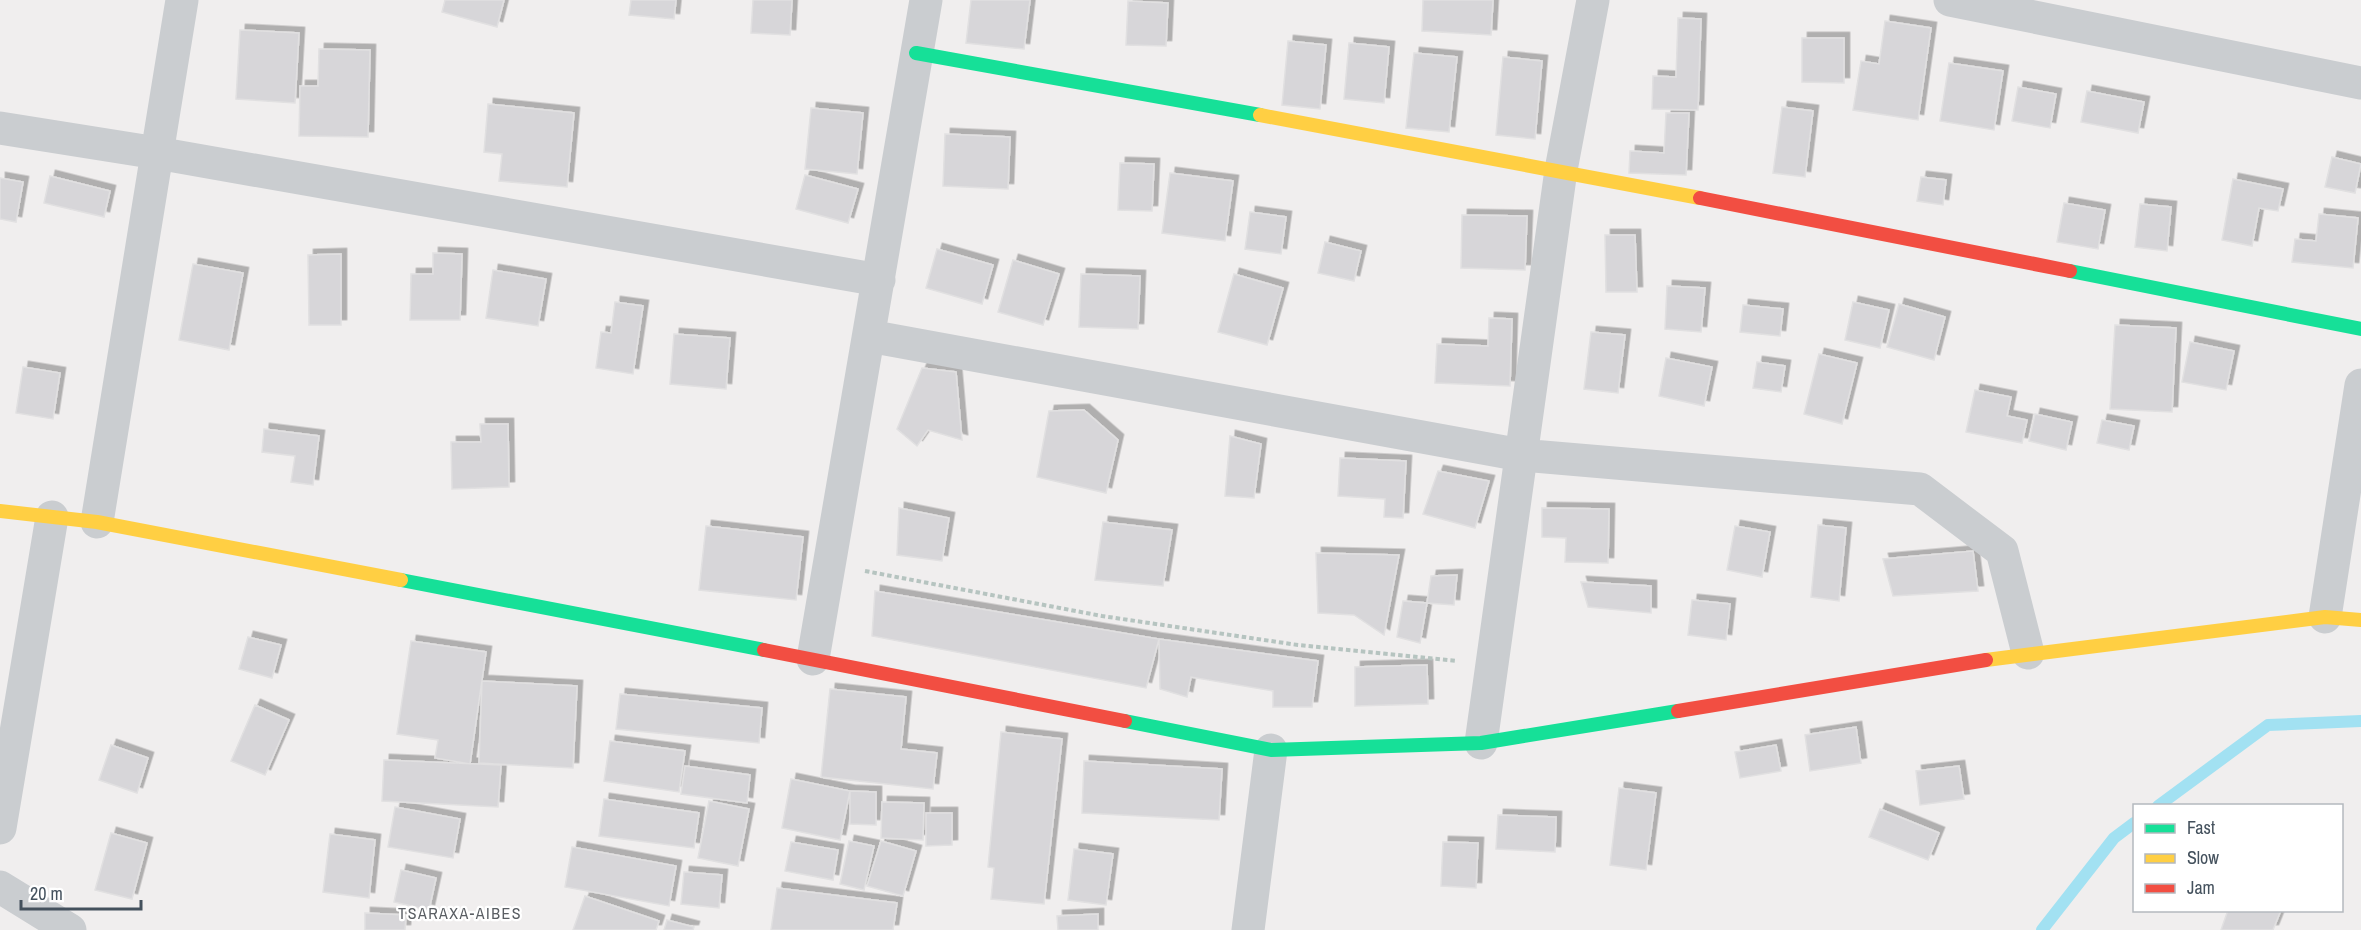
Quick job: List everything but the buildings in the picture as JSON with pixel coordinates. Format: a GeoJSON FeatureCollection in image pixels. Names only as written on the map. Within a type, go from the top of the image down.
{"type":"FeatureCollection","features":[{"type":"Feature","properties":{"kind":"street"},"geometry":{"type":"LineString","coordinates":[[97,522],[182,0]]}},
{"type":"Feature","properties":{"kind":"street"},"geometry":{"type":"LineString","coordinates":[[813,659],[926,0]]}},
{"type":"Feature","properties":{"kind":"street"},"geometry":{"type":"LineString","coordinates":[[1481,743],[1561,170],[1593,0]]}},
{"type":"Feature","properties":{"kind":"street"},"geometry":{"type":"LineString","coordinates":[[1950,0],[2361,83]]}},
{"type":"Feature","properties":{"kind":"street"},"geometry":{"type":"LineString","coordinates":[[916,53],[1561,170],[2361,329]]}},
{"type":"Feature","properties":{"kind":"street"},"geometry":{"type":"LineString","coordinates":[[0,128],[157,153],[879,280]]}},
{"type":"Feature","properties":{"kind":"street"},"geometry":{"type":"LineString","coordinates":[[869,336],[1521,455],[1920,489],[2002,550],[2028,653]]}},
{"type":"Feature","properties":{"kind":"street"},"geometry":{"type":"LineString","coordinates":[[2325,617],[2361,385]]}},
{"type":"Feature","properties":{"kind":"street"},"geometry":{"type":"LineString","coordinates":[[0,511],[97,522],[813,659],[1271,750],[1481,743],[2028,653],[2325,617],[2361,620]]}},
{"type":"Feature","properties":{"kind":"street"},"geometry":{"type":"LineString","coordinates":[[0,828],[52,517]]}},
{"type":"Feature","properties":{"kind":"street"},"geometry":{"type":"LineString","coordinates":[[1248,930],[1271,750]]}},
{"type":"Feature","properties":{"kind":"street"},"geometry":{"type":"LineString","coordinates":[[0,887],[70,930]]}},
{"type":"Feature","properties":{"kind":"path"},"geometry":{"type":"LineString","coordinates":[[829,565],[1102,616],[1275,642],[1492,664]]}},
{"type":"Feature","properties":{"kind":"waterway"},"geometry":{"type":"LineString","coordinates":[[2161,804],[2268,725],[2361,721]]}},
{"type":"Feature","properties":{"kind":"waterway"},"geometry":{"type":"LineString","coordinates":[[2042,930],[2114,838],[2133,824]]}},
{"type":"Feature","properties":{"kind":"traffic: fast"},"geometry":{"type":"LineString","coordinates":[[916,53],[1260,115]]}},
{"type":"Feature","properties":{"kind":"traffic: fast"},"geometry":{"type":"LineString","coordinates":[[2070,271],[2361,329]]}},
{"type":"Feature","properties":{"kind":"traffic: fast"},"geometry":{"type":"LineString","coordinates":[[401,580],[764,650]]}},
{"type":"Feature","properties":{"kind":"traffic: fast"},"geometry":{"type":"LineString","coordinates":[[1125,721],[1271,750],[1481,743],[1678,711]]}},
{"type":"Feature","properties":{"kind":"traffic: slow"},"geometry":{"type":"LineString","coordinates":[[1260,115],[1700,198]]}},
{"type":"Feature","properties":{"kind":"traffic: slow"},"geometry":{"type":"LineString","coordinates":[[0,511],[97,522],[401,580]]}},
{"type":"Feature","properties":{"kind":"traffic: slow"},"geometry":{"type":"LineString","coordinates":[[1986,660],[2325,617],[2361,620]]}},
{"type":"Feature","properties":{"kind":"traffic: jam"},"geometry":{"type":"LineString","coordinates":[[1700,198],[2070,271]]}},
{"type":"Feature","properties":{"kind":"traffic: jam"},"geometry":{"type":"LineString","coordinates":[[764,650],[1125,721]]}},
{"type":"Feature","properties":{"kind":"traffic: jam"},"geometry":{"type":"LineString","coordinates":[[1678,711],[1986,660]]}},
{"type":"Feature","properties":{"kind":"district","name":"TSARAXA-AIBES"},"geometry":{"type":"Point","coordinates":[460,913]}}]}
